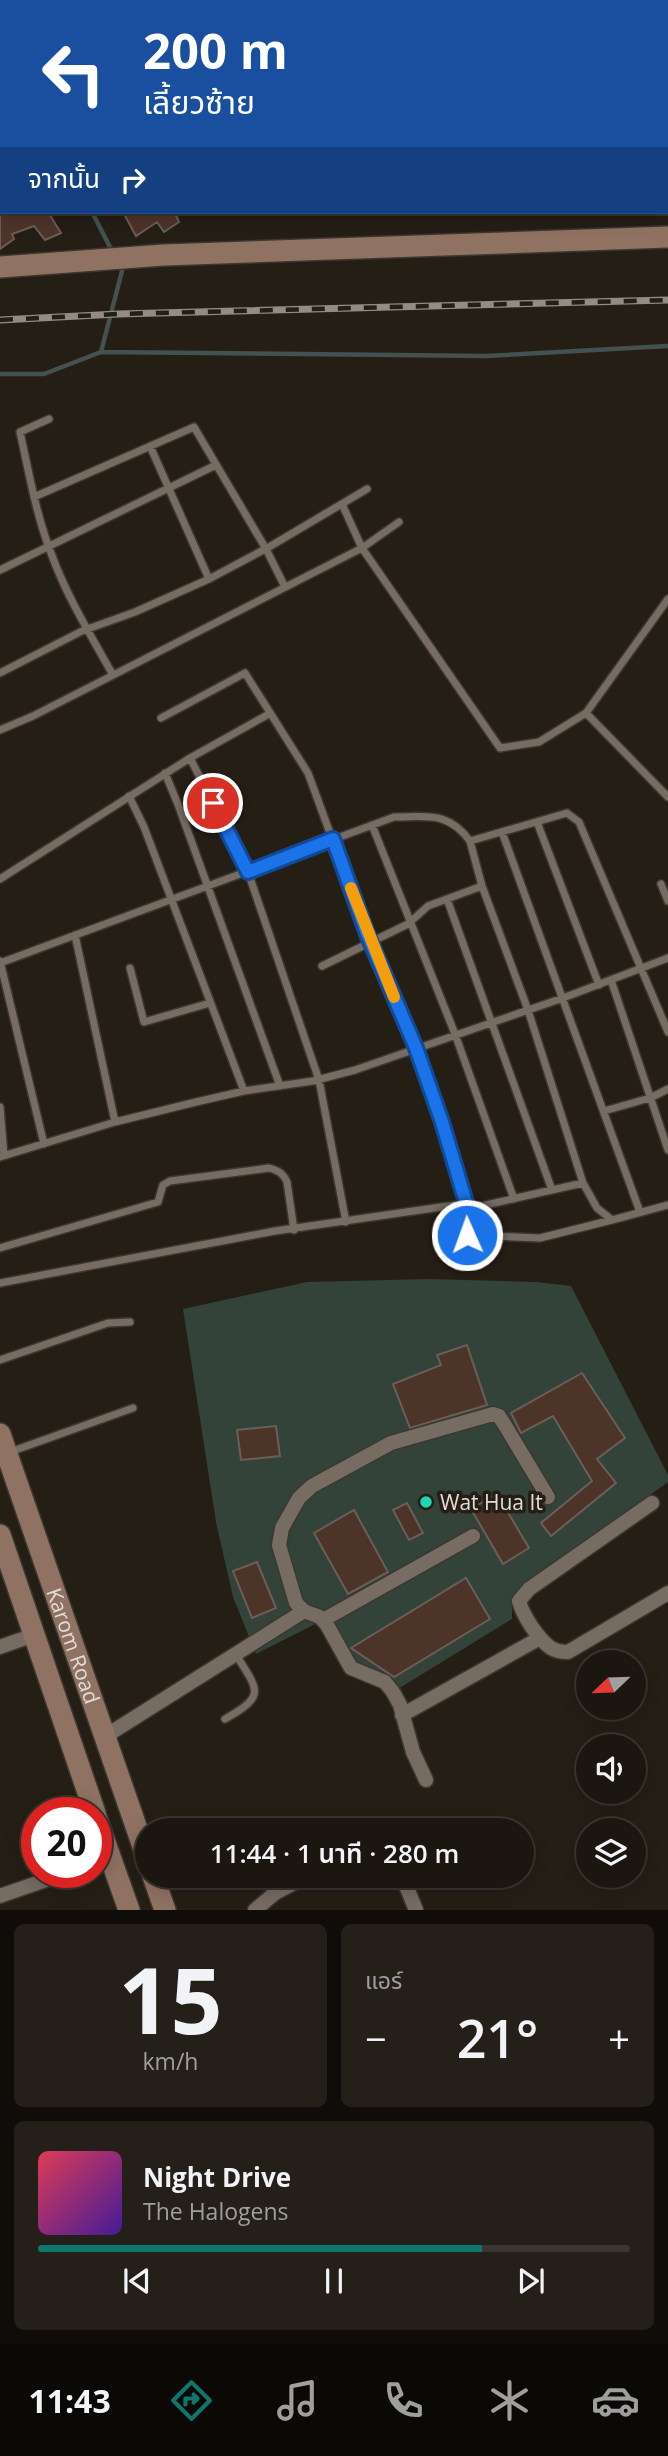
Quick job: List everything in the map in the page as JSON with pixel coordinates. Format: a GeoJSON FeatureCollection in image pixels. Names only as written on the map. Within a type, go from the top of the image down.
{"type":"FeatureCollection","features":[{"type":"Feature","properties":{"kind":"main road"},"geometry":{"type":"LineString","coordinates":[[0,267],[164,255],[668,237]]}},
{"type":"Feature","properties":{"kind":"main road","name":"Karom Road"},"geometry":{"type":"LineString","coordinates":[[3,1444],[135,1824]]}},
{"type":"Feature","properties":{"kind":"main road","name":"Karom Road"},"geometry":{"type":"LineString","coordinates":[[0,1535],[90,1797]]}},
{"type":"Feature","properties":{"kind":"main road","name":"Karom Road"},"geometry":{"type":"LineString","coordinates":[[112,1878],[129,1910]]}},
{"type":"Feature","properties":{"kind":"main road"},"geometry":{"type":"LineString","coordinates":[[157,1888],[165,1910]]}},
{"type":"Feature","properties":{"kind":"street"},"geometry":{"type":"LineString","coordinates":[[426,1780],[413,1752],[400,1705],[385,1682],[351,1668],[323,1620],[304,1611],[296,1603],[279,1545],[282,1528],[299,1498],[312,1486],[391,1443],[493,1414],[499,1416],[506,1426],[548,1497]]}},
{"type":"Feature","properties":{"kind":"street"},"geometry":{"type":"LineString","coordinates":[[652,1503],[523,1595],[519,1601],[540,1637],[552,1649],[568,1652],[668,1593]]}},
{"type":"Feature","properties":{"kind":"street"},"geometry":{"type":"LineString","coordinates":[[323,1620],[473,1536]]}},
{"type":"Feature","properties":{"kind":"street"},"geometry":{"type":"LineString","coordinates":[[104,1737],[304,1611]]}},
{"type":"Feature","properties":{"kind":"street"},"geometry":{"type":"LineString","coordinates":[[0,1647],[34,1635]]}},
{"type":"Feature","properties":{"kind":"street"},"geometry":{"type":"LineString","coordinates":[[402,1715],[540,1637]]}},
{"type":"Feature","properties":{"kind":"street"},"geometry":{"type":"LineString","coordinates":[[0,1896],[23,1888]]}},
{"type":"Feature","properties":{"kind":"street"},"geometry":{"type":"LineString","coordinates":[[255,1910],[284,1888]]}},
{"type":"Feature","properties":{"kind":"street"},"geometry":{"type":"LineString","coordinates":[[407,1888],[416,1910]]}},
{"type":"Feature","properties":{"kind":"lane"},"geometry":{"type":"LineString","coordinates":[[49,419],[20,432],[34,498],[49,547],[87,629],[113,675]]}},
{"type":"Feature","properties":{"kind":"lane"},"geometry":{"type":"LineString","coordinates":[[34,498],[194,427],[266,549],[285,587]]}},
{"type":"Feature","properties":{"kind":"lane"},"geometry":{"type":"LineString","coordinates":[[150,446],[209,579]]}},
{"type":"Feature","properties":{"kind":"lane"},"geometry":{"type":"LineString","coordinates":[[0,570],[216,465]]}},
{"type":"Feature","properties":{"kind":"lane"},"geometry":{"type":"LineString","coordinates":[[0,673],[87,629],[135,612],[209,579],[266,549],[367,489]]}},
{"type":"Feature","properties":{"kind":"lane"},"geometry":{"type":"LineString","coordinates":[[342,504],[362,548],[500,748],[539,742],[586,713],[668,599]]}},
{"type":"Feature","properties":{"kind":"lane"},"geometry":{"type":"LineString","coordinates":[[0,730],[362,548],[399,522]]}},
{"type":"Feature","properties":{"kind":"lane"},"geometry":{"type":"LineString","coordinates":[[161,718],[245,673],[308,774],[371,942],[416,1048],[468,1209],[467,1235],[540,1238],[668,1205]]}},
{"type":"Feature","properties":{"kind":"lane"},"geometry":{"type":"LineString","coordinates":[[586,713],[668,796]]}},
{"type":"Feature","properties":{"kind":"lane"},"geometry":{"type":"LineString","coordinates":[[0,879],[165,773],[269,714]]}},
{"type":"Feature","properties":{"kind":"lane"},"geometry":{"type":"LineString","coordinates":[[190,758],[248,872],[319,1080],[346,1222]]}},
{"type":"Feature","properties":{"kind":"lane"},"geometry":{"type":"LineString","coordinates":[[165,773],[280,1086]]}},
{"type":"Feature","properties":{"kind":"lane"},"geometry":{"type":"LineString","coordinates":[[129,796],[144,827],[244,1091]]}},
{"type":"Feature","properties":{"kind":"lane"},"geometry":{"type":"LineString","coordinates":[[470,841],[567,813],[579,822],[668,1032]]}},
{"type":"Feature","properties":{"kind":"lane"},"geometry":{"type":"LineString","coordinates":[[44,1144],[0,962],[394,817],[443,817],[470,841],[482,886],[528,1010],[583,1183],[597,1208],[612,1220]]}},
{"type":"Feature","properties":{"kind":"lane"},"geometry":{"type":"LineString","coordinates":[[537,822],[599,985]]}},
{"type":"Feature","properties":{"kind":"lane"},"geometry":{"type":"LineString","coordinates":[[372,825],[412,920],[514,1199]]}},
{"type":"Feature","properties":{"kind":"lane"},"geometry":{"type":"LineString","coordinates":[[502,832],[640,1212]]}},
{"type":"Feature","properties":{"kind":"lane"},"geometry":{"type":"LineString","coordinates":[[661,884],[668,901]]}},
{"type":"Feature","properties":{"kind":"lane"},"geometry":{"type":"LineString","coordinates":[[322,966],[412,920],[428,906],[482,886]]}},
{"type":"Feature","properties":{"kind":"lane"},"geometry":{"type":"LineString","coordinates":[[447,899],[551,1190]]}},
{"type":"Feature","properties":{"kind":"lane"},"geometry":{"type":"LineString","coordinates":[[75,935],[115,1122]]}},
{"type":"Feature","properties":{"kind":"lane"},"geometry":{"type":"LineString","coordinates":[[0,1107],[2,1156],[115,1122],[244,1091],[319,1080],[355,1070],[563,998],[668,958]]}},
{"type":"Feature","properties":{"kind":"lane"},"geometry":{"type":"LineString","coordinates":[[130,968],[144,1022],[210,1003]]}},
{"type":"Feature","properties":{"kind":"lane"},"geometry":{"type":"LineString","coordinates":[[611,980],[668,1150]]}},
{"type":"Feature","properties":{"kind":"lane"},"geometry":{"type":"LineString","coordinates":[[604,1111],[650,1098],[668,1089]]}},
{"type":"Feature","properties":{"kind":"lane"},"geometry":{"type":"LineString","coordinates":[[0,1248],[158,1202],[166,1182],[269,1168],[284,1175],[287,1182],[294,1230]]}},
{"type":"Feature","properties":{"kind":"lane"},"geometry":{"type":"LineString","coordinates":[[0,1283],[294,1230],[455,1205],[468,1209],[583,1183]]}},
{"type":"Feature","properties":{"kind":"lane"},"geometry":{"type":"LineString","coordinates":[[0,1360],[108,1323],[130,1322]]}},
{"type":"Feature","properties":{"kind":"lane"},"geometry":{"type":"LineString","coordinates":[[3,1444],[133,1408]]}},
{"type":"Feature","properties":{"kind":"lane"},"geometry":{"type":"LineString","coordinates":[[225,1719],[247,1707],[254,1699],[252,1681],[236,1654]]}},
{"type":"Feature","properties":{"kind":"green space","name":"Wat Hua It"},"geometry":{"type":"Polygon","coordinates":[[[429,1279],[536,1282],[571,1286],[668,1475],[668,1482],[512,1596],[512,1619],[393,1692],[347,1663],[323,1620],[256,1654],[233,1597],[216,1522],[183,1309],[307,1282],[429,1279]]]}},
{"type":"Feature","properties":{"kind":"building"},"geometry":{"type":"Polygon","coordinates":[[[0,214],[49,214],[61,233],[45,240],[34,226],[12,234],[14,239],[0,249],[0,214]]]}},
{"type":"Feature","properties":{"kind":"building"},"geometry":{"type":"Polygon","coordinates":[[[124,214],[175,214],[179,222],[164,232],[157,222],[136,236],[124,214]]]}},
{"type":"Feature","properties":{"kind":"building"},"geometry":{"type":"Polygon","coordinates":[[[467,1345],[487,1405],[410,1428],[393,1384],[441,1365],[437,1355],[467,1345]]]}},
{"type":"Feature","properties":{"kind":"building"},"geometry":{"type":"Polygon","coordinates":[[[582,1373],[625,1438],[597,1459],[616,1483],[551,1536],[541,1523],[592,1481],[553,1416],[521,1433],[511,1413],[582,1373]]]}},
{"type":"Feature","properties":{"kind":"building"},"geometry":{"type":"Polygon","coordinates":[[[276,1426],[280,1456],[241,1460],[237,1430],[276,1426]]]}},
{"type":"Feature","properties":{"kind":"building"},"geometry":{"type":"Polygon","coordinates":[[[497,1494],[529,1548],[503,1564],[471,1509],[497,1494]]]}},
{"type":"Feature","properties":{"kind":"building"},"geometry":{"type":"Polygon","coordinates":[[[407,1503],[423,1533],[409,1540],[393,1510],[407,1503]]]}},
{"type":"Feature","properties":{"kind":"building"},"geometry":{"type":"Polygon","coordinates":[[[354,1510],[388,1572],[348,1594],[314,1533],[354,1510]]]}},
{"type":"Feature","properties":{"kind":"building"},"geometry":{"type":"Polygon","coordinates":[[[257,1562],[276,1608],[252,1618],[233,1571],[257,1562]]]}},
{"type":"Feature","properties":{"kind":"building"},"geometry":{"type":"Polygon","coordinates":[[[466,1578],[490,1619],[394,1677],[351,1648],[466,1578]]]}},
{"type":"Feature","properties":{"kind":"waterway"},"geometry":{"type":"LineString","coordinates":[[93,214],[112,251]]}},
{"type":"Feature","properties":{"kind":"waterway"},"geometry":{"type":"LineString","coordinates":[[101,352],[122,271],[119,265]]}},
{"type":"Feature","properties":{"kind":"waterway"},"geometry":{"type":"LineString","coordinates":[[0,374],[44,374],[101,352],[487,356],[668,346]]}},
{"type":"Feature","properties":{"kind":"railway"},"geometry":{"type":"LineString","coordinates":[[0,320],[118,314],[668,300]]}},
{"type":"Feature","properties":{"kind":"slow traffic"},"geometry":{"type":"LineString","coordinates":[[351,888],[394,997]]}},
{"type":"Feature","properties":{"kind":"place","name":"Wat Hua It"},"geometry":{"type":"Point","coordinates":[426,1502]}},
{"type":"Feature","properties":{"kind":"route"},"geometry":{"type":"LineString","coordinates":[[213,803],[248,872],[333,839],[367,934],[416,1048],[442,1122],[468,1209],[467,1235]]}}]}
